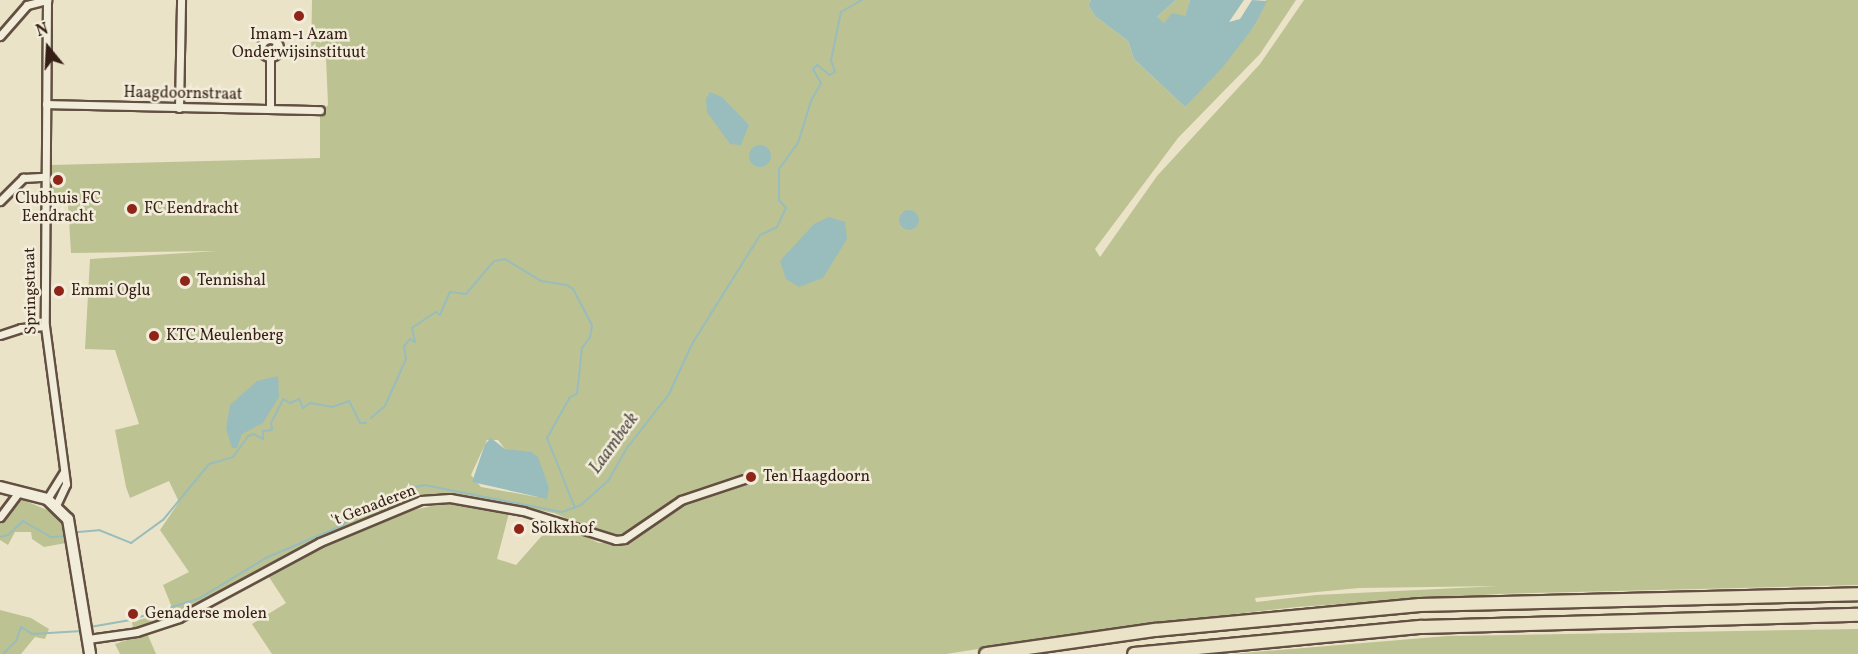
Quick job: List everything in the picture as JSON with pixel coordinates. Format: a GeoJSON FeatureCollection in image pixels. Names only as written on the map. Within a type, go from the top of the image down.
{"type":"FeatureCollection","features":[{"type":"Feature","properties":{"kind":"highway"},"geometry":{"type":"LineString","coordinates":[[986,654],[1155,630],[1420,605],[1858,594]]}},
{"type":"Feature","properties":{"kind":"highway"},"geometry":{"type":"LineString","coordinates":[[1134,654],[1433,626],[1858,615]]}},
{"type":"Feature","properties":{"kind":"street"},"geometry":{"type":"LineString","coordinates":[[0,36],[27,5],[47,0]]}},
{"type":"Feature","properties":{"kind":"street","name":"Springstraat"},"geometry":{"type":"LineString","coordinates":[[47,0],[45,326],[63,473],[52,502]]}},
{"type":"Feature","properties":{"kind":"street"},"geometry":{"type":"LineString","coordinates":[[179,108],[181,0]]}},
{"type":"Feature","properties":{"kind":"street"},"geometry":{"type":"LineString","coordinates":[[270,57],[270,109]]}},
{"type":"Feature","properties":{"kind":"street","name":"Haagdoornstraat"},"geometry":{"type":"LineString","coordinates":[[46,104],[320,110]]}},
{"type":"Feature","properties":{"kind":"street"},"geometry":{"type":"LineString","coordinates":[[0,200],[23,178],[45,177]]}},
{"type":"Feature","properties":{"kind":"street"},"geometry":{"type":"LineString","coordinates":[[0,335],[21,328],[45,326]]}},
{"type":"Feature","properties":{"kind":"street","name":"'t Genaderen"},"geometry":{"type":"LineString","coordinates":[[87,639],[137,632],[179,618],[320,542],[421,500],[450,498],[513,509],[616,540],[681,500],[744,479]]}},
{"type":"Feature","properties":{"kind":"street"},"geometry":{"type":"LineString","coordinates":[[0,487],[52,502],[68,519],[88,653]]}},
{"type":"Feature","properties":{"kind":"street"},"geometry":{"type":"LineString","coordinates":[[0,517],[20,492]]}},
{"type":"Feature","properties":{"kind":"green space"},"geometry":{"type":"Polygon","coordinates":[[[312,0],[1091,0],[1088,5],[1096,17],[1128,41],[1134,59],[1185,107],[1255,25],[1266,0],[1296,0],[1260,54],[1178,138],[1095,249],[1100,257],[1157,176],[1260,64],[1304,0],[1858,0],[1858,585],[1499,594],[1297,607],[1113,628],[946,654],[272,654],[252,624],[286,603],[267,574],[391,515],[445,503],[509,513],[497,559],[516,565],[554,522],[599,543],[625,542],[635,537],[631,532],[608,536],[554,513],[461,496],[437,496],[416,500],[352,524],[195,607],[133,628],[132,622],[173,610],[163,585],[189,572],[160,530],[179,502],[169,481],[130,498],[126,487],[115,430],[139,424],[115,350],[85,349],[90,259],[217,251],[71,253],[68,203],[52,196],[51,165],[320,158],[320,113],[328,105],[326,58],[311,58],[312,0]],[[487,440],[471,475],[481,487],[537,497],[549,487],[544,475],[518,451],[505,449],[498,440],[487,440]],[[1499,586],[1359,588],[1255,598],[1256,602],[1316,595],[1499,586]]]}},
{"type":"Feature","properties":{"kind":"green space"},"geometry":{"type":"Polygon","coordinates":[[[1176,0],[1190,0],[1185,17],[1164,23],[1156,18],[1176,0]]]}},
{"type":"Feature","properties":{"kind":"green space"},"geometry":{"type":"Polygon","coordinates":[[[21,499],[59,515],[66,527],[66,543],[44,547],[32,539],[31,532],[15,532],[8,545],[0,540],[0,524],[21,499]]]}},
{"type":"Feature","properties":{"kind":"green space"},"geometry":{"type":"Polygon","coordinates":[[[0,610],[31,618],[49,629],[45,639],[35,637],[21,654],[0,654],[0,610]]]}},
{"type":"Feature","properties":{"kind":"green space"},"geometry":{"type":"Polygon","coordinates":[[[1858,629],[1858,654],[1231,654],[1448,636],[1858,629]]]}},
{"type":"Feature","properties":{"kind":"green space"},"geometry":{"type":"Polygon","coordinates":[[[147,633],[156,654],[120,654],[115,644],[147,633]]]}},
{"type":"Feature","properties":{"kind":"water"},"geometry":{"type":"Polygon","coordinates":[[[1091,0],[1176,0],[1157,17],[1164,23],[1172,13],[1185,16],[1190,0],[1244,0],[1229,22],[1240,19],[1252,0],[1267,1],[1255,25],[1223,67],[1185,107],[1134,59],[1128,41],[1096,17],[1088,5],[1091,0]]]}},
{"type":"Feature","properties":{"kind":"water"},"geometry":{"type":"Polygon","coordinates":[[[710,92],[722,97],[749,125],[741,145],[730,144],[707,112],[706,99],[710,92]]]}},
{"type":"Feature","properties":{"kind":"water"},"geometry":{"type":"Polygon","coordinates":[[[760,145],[768,148],[771,156],[768,164],[760,167],[752,164],[749,156],[752,148],[760,145]]]}},
{"type":"Feature","properties":{"kind":"water"},"geometry":{"type":"Polygon","coordinates":[[[909,210],[916,213],[919,220],[916,227],[909,230],[902,227],[899,220],[902,213],[909,210]]]}},
{"type":"Feature","properties":{"kind":"water"},"geometry":{"type":"Polygon","coordinates":[[[829,217],[845,222],[847,239],[823,278],[799,287],[786,279],[780,261],[814,224],[829,217]]]}},
{"type":"Feature","properties":{"kind":"water"},"geometry":{"type":"Polygon","coordinates":[[[278,376],[279,397],[263,423],[242,434],[237,448],[232,448],[226,428],[230,405],[257,381],[278,376]]]}},
{"type":"Feature","properties":{"kind":"water"},"geometry":{"type":"Polygon","coordinates":[[[491,438],[505,449],[531,452],[538,457],[549,487],[547,499],[472,482],[485,444],[491,438]]]}},
{"type":"Feature","properties":{"kind":"waterway","name":"Laambeek"},"geometry":{"type":"LineString","coordinates":[[90,627],[130,620],[198,599],[266,558],[343,525],[355,513],[407,489],[424,485],[562,512],[581,505],[608,481],[627,448],[669,394],[692,344],[760,235],[777,227],[786,208],[779,200],[779,169],[798,143],[811,101],[821,83],[813,69],[817,65],[830,75],[835,72],[831,60],[841,12],[862,0]]}},
{"type":"Feature","properties":{"kind":"waterway"},"geometry":{"type":"LineString","coordinates":[[371,418],[385,406],[406,359],[404,346],[410,339],[415,342],[412,328],[436,312],[440,315],[450,292],[466,294],[494,261],[505,259],[541,281],[567,285],[573,289],[592,325],[590,337],[582,348],[577,394],[570,397],[547,438],[575,508]]}},
{"type":"Feature","properties":{"kind":"waterway"},"geometry":{"type":"LineString","coordinates":[[78,532],[99,530],[131,543],[163,520],[209,464],[233,457],[248,436],[254,434],[263,439],[263,431],[272,430],[271,423],[283,399],[290,403],[299,399],[303,408],[310,403],[332,407],[349,401],[360,423],[366,423]]}},
{"type":"Feature","properties":{"kind":"waterway"},"geometry":{"type":"LineString","coordinates":[[0,537],[8,535],[23,521],[51,537],[67,536]]}},
{"type":"Feature","properties":{"kind":"waterway","name":"Laambeek"},"geometry":{"type":"LineString","coordinates":[[3,654],[16,641],[21,627],[32,634],[82,631]]}},
{"type":"Feature","properties":{"kind":"place","name":"Imam-ı Azam Onderwijsinstituut"},"geometry":{"type":"Point","coordinates":[299,16]}},
{"type":"Feature","properties":{"kind":"place","name":"Clubhuis FC Eendracht"},"geometry":{"type":"Point","coordinates":[58,180]}},
{"type":"Feature","properties":{"kind":"place","name":"FC Eendracht"},"geometry":{"type":"Point","coordinates":[132,209]}},
{"type":"Feature","properties":{"kind":"place","name":"Tennishal"},"geometry":{"type":"Point","coordinates":[185,281]}},
{"type":"Feature","properties":{"kind":"place","name":"Emmi Oglu"},"geometry":{"type":"Point","coordinates":[59,291]}},
{"type":"Feature","properties":{"kind":"place","name":"KTC Meulenberg"},"geometry":{"type":"Point","coordinates":[154,336]}},
{"type":"Feature","properties":{"kind":"place","name":"Ten Haagdoorn"},"geometry":{"type":"Point","coordinates":[751,477]}},
{"type":"Feature","properties":{"kind":"place","name":"Solkxhof"},"geometry":{"type":"Point","coordinates":[519,529]}},
{"type":"Feature","properties":{"kind":"place","name":"Genaderse molen"},"geometry":{"type":"Point","coordinates":[133,614]}}]}
